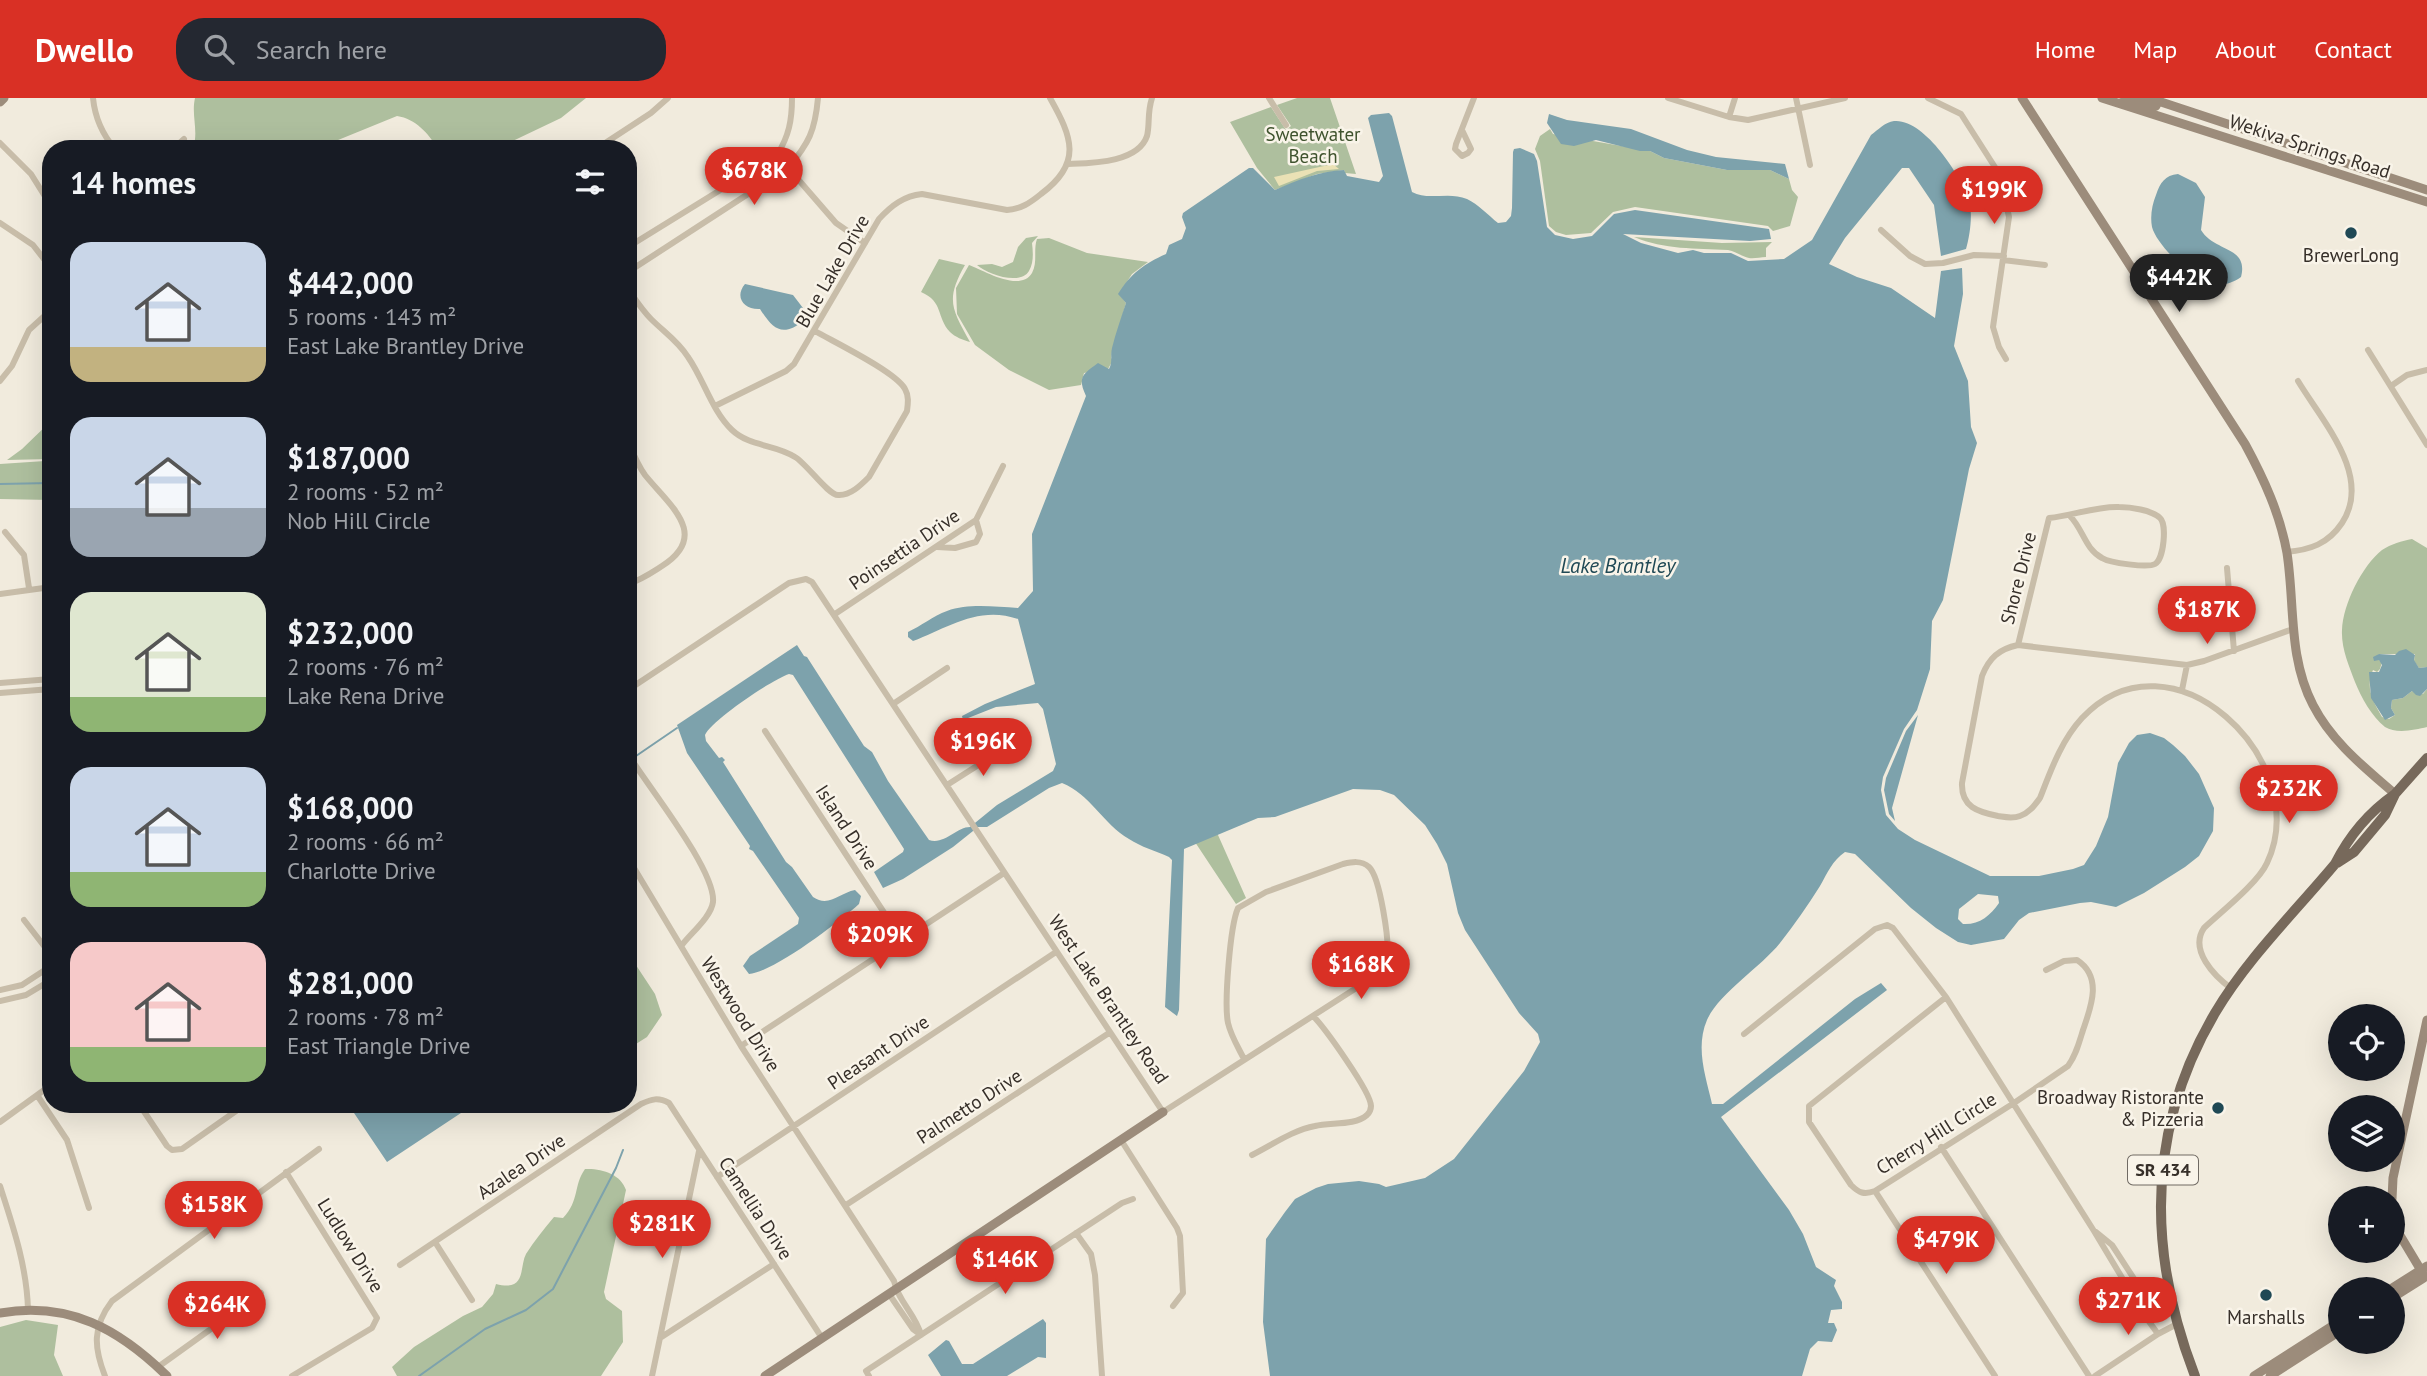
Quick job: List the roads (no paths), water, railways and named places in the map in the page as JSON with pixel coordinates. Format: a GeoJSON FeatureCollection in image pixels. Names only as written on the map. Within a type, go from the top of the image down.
{"type":"FeatureCollection","features":[{"type":"Feature","properties":{"kind":"main road","name":"SR 434"},"geometry":{"type":"LineString","coordinates":[[2195,1376],[2176,1324],[2167,1284],[2161,1246],[2160,1202],[2171,1121],[2197,1048],[2214,1015],[2232,989],[2335,864],[2354,852],[2385,815],[2395,794],[2427,758]]}},
{"type":"Feature","properties":{"kind":"street"},"geometry":{"type":"LineString","coordinates":[[0,102],[4,98]]}},
{"type":"Feature","properties":{"kind":"street"},"geometry":{"type":"LineString","coordinates":[[93,98],[94,112],[100,128],[109,140]]}},
{"type":"Feature","properties":{"kind":"street"},"geometry":{"type":"LineString","coordinates":[[610,140],[651,113],[668,98]]}},
{"type":"Feature","properties":{"kind":"street"},"geometry":{"type":"LineString","coordinates":[[637,241],[777,155],[786,141],[792,122],[792,98]]}},
{"type":"Feature","properties":{"kind":"street"},"geometry":{"type":"LineString","coordinates":[[637,266],[788,168],[807,145],[816,120],[818,98]]}},
{"type":"Feature","properties":{"kind":"street"},"geometry":{"type":"LineString","coordinates":[[1050,98],[1069,136],[1068,164],[1115,160],[1143,144],[1147,135],[1147,116],[1152,98]]}},
{"type":"Feature","properties":{"kind":"street"},"geometry":{"type":"LineString","coordinates":[[1269,98],[1286,125]]}},
{"type":"Feature","properties":{"kind":"street"},"geometry":{"type":"LineString","coordinates":[[1668,98],[1729,117],[1748,120],[1845,98]]}},
{"type":"Feature","properties":{"kind":"street"},"geometry":{"type":"LineString","coordinates":[[1729,117],[1735,98]]}},
{"type":"Feature","properties":{"kind":"street"},"geometry":{"type":"LineString","coordinates":[[1796,98],[1810,165]]}},
{"type":"Feature","properties":{"kind":"street"},"geometry":{"type":"LineString","coordinates":[[1928,98],[1961,114],[2000,175],[2009,217],[1993,327],[2006,359]]}},
{"type":"Feature","properties":{"kind":"street"},"geometry":{"type":"LineString","coordinates":[[2022,98],[2245,444],[2266,485],[2287,552],[2299,668],[2320,717],[2340,745],[2395,794]]}},
{"type":"Feature","properties":{"kind":"street","name":"Wekiva Springs Road"},"geometry":{"type":"LineString","coordinates":[[2102,98],[2427,202]]}},
{"type":"Feature","properties":{"kind":"street","name":"Wekiva Springs Road"},"geometry":{"type":"LineString","coordinates":[[2149,98],[2427,190]]}},
{"type":"Feature","properties":{"kind":"street"},"geometry":{"type":"LineString","coordinates":[[2119,104],[2132,99],[2161,108],[2186,110]]}},
{"type":"Feature","properties":{"kind":"street"},"geometry":{"type":"LineString","coordinates":[[1462,130],[1472,101]]}},
{"type":"Feature","properties":{"kind":"street"},"geometry":{"type":"LineString","coordinates":[[0,143],[31,174],[42,192]]}},
{"type":"Feature","properties":{"kind":"street"},"geometry":{"type":"LineString","coordinates":[[777,155],[836,223],[865,243]]}},
{"type":"Feature","properties":{"kind":"street","name":"Blue Lake Drive"},"geometry":{"type":"LineString","coordinates":[[715,406],[786,371],[802,354],[879,219],[889,209],[911,195],[922,194],[944,196],[994,209],[1018,209],[1046,191],[1062,175],[1068,164]]}},
{"type":"Feature","properties":{"kind":"street"},"geometry":{"type":"LineString","coordinates":[[0,223],[33,245],[42,256]]}},
{"type":"Feature","properties":{"kind":"street"},"geometry":{"type":"LineString","coordinates":[[1881,230],[1910,256],[1925,264],[1943,263],[1974,255],[2045,265]]}},
{"type":"Feature","properties":{"kind":"street"},"geometry":{"type":"LineString","coordinates":[[637,301],[650,318],[675,339],[687,354],[724,421],[734,432],[750,442],[778,449],[794,457],[810,468],[835,495],[851,492],[869,477],[907,411],[907,392],[896,378],[814,331]]}},
{"type":"Feature","properties":{"kind":"street"},"geometry":{"type":"LineString","coordinates":[[0,382],[12,366],[29,330],[42,318]]}},
{"type":"Feature","properties":{"kind":"street"},"geometry":{"type":"LineString","coordinates":[[2368,350],[2427,445]]}},
{"type":"Feature","properties":{"kind":"street"},"geometry":{"type":"LineString","coordinates":[[2391,386],[2407,375],[2427,370]]}},
{"type":"Feature","properties":{"kind":"street"},"geometry":{"type":"LineString","coordinates":[[2287,552],[2308,550],[2324,542],[2336,531],[2351,505],[2353,491],[2345,457],[2298,381]]}},
{"type":"Feature","properties":{"kind":"street"},"geometry":{"type":"LineString","coordinates":[[637,460],[643,472],[680,517],[686,537],[684,546],[672,560],[637,581]]}},
{"type":"Feature","properties":{"kind":"street","name":"Poinsettia Drive"},"geometry":{"type":"LineString","coordinates":[[835,614],[976,520],[1003,466]]}},
{"type":"Feature","properties":{"kind":"street"},"geometry":{"type":"LineString","coordinates":[[2121,506],[2161,518],[2164,525],[2162,557],[2155,564],[2144,566],[2105,560],[2094,553],[2084,541],[2070,516],[2121,506]]}},
{"type":"Feature","properties":{"kind":"street","name":"Shore Drive"},"geometry":{"type":"LineString","coordinates":[[2018,645],[2049,518],[2070,516]]}},
{"type":"Feature","properties":{"kind":"street"},"geometry":{"type":"LineString","coordinates":[[937,547],[955,548],[976,542],[980,534],[976,520]]}},
{"type":"Feature","properties":{"kind":"street"},"geometry":{"type":"LineString","coordinates":[[5,532],[24,555],[29,588]]}},
{"type":"Feature","properties":{"kind":"street"},"geometry":{"type":"LineString","coordinates":[[2227,568],[2234,651]]}},
{"type":"Feature","properties":{"kind":"street","name":"West Lake Brantley Road"},"geometry":{"type":"LineString","coordinates":[[637,684],[789,583],[806,579],[817,587],[1163,1112],[769,1375]]}},
{"type":"Feature","properties":{"kind":"street"},"geometry":{"type":"LineString","coordinates":[[0,594],[42,587]]}},
{"type":"Feature","properties":{"kind":"street"},"geometry":{"type":"LineString","coordinates":[[2232,989],[2216,976],[2203,956],[2198,941],[2204,928],[2266,866],[2274,846],[2276,801],[2259,758],[2238,726],[2221,711],[2182,690],[2143,686],[2127,690],[2096,706],[2070,731],[2034,806],[2019,817],[1983,813],[1966,802],[1962,789],[1982,676],[1986,665],[2003,650],[2018,645],[2187,665],[2293,629]]}},
{"type":"Feature","properties":{"kind":"street"},"geometry":{"type":"LineString","coordinates":[[2182,690],[2187,665]]}},
{"type":"Feature","properties":{"kind":"street"},"geometry":{"type":"LineString","coordinates":[[893,704],[947,668]]}},
{"type":"Feature","properties":{"kind":"street"},"geometry":{"type":"LineString","coordinates":[[0,683],[42,680]]}},
{"type":"Feature","properties":{"kind":"street"},"geometry":{"type":"LineString","coordinates":[[0,694],[42,690]]}},
{"type":"Feature","properties":{"kind":"street","name":"Island Drive"},"geometry":{"type":"LineString","coordinates":[[765,731],[902,940]]}},
{"type":"Feature","properties":{"kind":"street"},"geometry":{"type":"LineString","coordinates":[[947,785],[1005,748]]}},
{"type":"Feature","properties":{"kind":"street","name":"Westwood Drive"},"geometry":{"type":"LineString","coordinates":[[637,767],[685,839],[713,894],[709,913],[682,945],[702,984],[741,1046],[894,1281],[892,1291],[913,1329],[921,1335]]}},
{"type":"Feature","properties":{"kind":"street"},"geometry":{"type":"LineString","coordinates":[[1163,1112],[1376,976],[1386,964],[1388,950],[1377,883],[1372,871],[1364,864],[1343,864],[1266,891],[1241,905],[1234,923],[1227,1012],[1230,1030],[1244,1059]]}},
{"type":"Feature","properties":{"kind":"street"},"geometry":{"type":"LineString","coordinates":[[637,872],[682,945]]}},
{"type":"Feature","properties":{"kind":"street"},"geometry":{"type":"LineString","coordinates":[[741,1046],[1004,873]]}},
{"type":"Feature","properties":{"kind":"street"},"geometry":{"type":"LineString","coordinates":[[24,920],[42,943]]}},
{"type":"Feature","properties":{"kind":"street"},"geometry":{"type":"LineString","coordinates":[[1744,1034],[1875,929],[1887,925],[1897,931],[1946,997],[2094,1231],[2137,1305],[2158,1334]]}},
{"type":"Feature","properties":{"kind":"street","name":"Pleasant Drive"},"geometry":{"type":"LineString","coordinates":[[717,1177],[1056,951]]}},
{"type":"Feature","properties":{"kind":"street","name":"Cherry Hill Circle"},"geometry":{"type":"LineString","coordinates":[[1946,997],[1809,1106],[1809,1122],[1858,1192],[1867,1194],[1875,1191],[2014,1103],[2058,1073],[2074,1058],[2093,1000],[2093,982],[2083,964],[2073,959],[2046,970]]}},
{"type":"Feature","properties":{"kind":"street"},"geometry":{"type":"LineString","coordinates":[[0,990],[22,985],[42,972]]}},
{"type":"Feature","properties":{"kind":"street"},"geometry":{"type":"LineString","coordinates":[[0,1001],[26,995],[42,985]]}},
{"type":"Feature","properties":{"kind":"street"},"geometry":{"type":"LineString","coordinates":[[1252,1155],[1300,1130],[1355,1120],[1367,1115],[1371,1110],[1366,1092],[1327,1032],[1313,1016]]}},
{"type":"Feature","properties":{"kind":"street"},"geometry":{"type":"LineString","coordinates":[[2393,1186],[2427,1020]]}},
{"type":"Feature","properties":{"kind":"street","name":"Palmetto Drive"},"geometry":{"type":"LineString","coordinates":[[846,1205],[1109,1033]]}},
{"type":"Feature","properties":{"kind":"street"},"geometry":{"type":"LineString","coordinates":[[0,1122],[42,1092]]}},
{"type":"Feature","properties":{"kind":"street"},"geometry":{"type":"LineString","coordinates":[[37,1096],[42,1103]]}},
{"type":"Feature","properties":{"kind":"street","name":"Azalea Drive"},"geometry":{"type":"LineString","coordinates":[[637,1107],[652,1099],[660,1099]]}},
{"type":"Feature","properties":{"kind":"street","name":"Camellia Drive"},"geometry":{"type":"LineString","coordinates":[[660,1099],[669,1103],[822,1338]]}},
{"type":"Feature","properties":{"kind":"street"},"geometry":{"type":"LineString","coordinates":[[49,1113],[67,1140],[89,1208]]}},
{"type":"Feature","properties":{"kind":"street"},"geometry":{"type":"LineString","coordinates":[[145,1113],[167,1146],[177,1151],[233,1113]]}},
{"type":"Feature","properties":{"kind":"street","name":"Azalea Drive"},"geometry":{"type":"LineString","coordinates":[[400,1265],[628,1113]]}},
{"type":"Feature","properties":{"kind":"street"},"geometry":{"type":"LineString","coordinates":[[1121,1140],[1180,1236],[1183,1293],[1172,1306]]}},
{"type":"Feature","properties":{"kind":"street"},"geometry":{"type":"LineString","coordinates":[[1941,1147],[2089,1376]]}},
{"type":"Feature","properties":{"kind":"street"},"geometry":{"type":"LineString","coordinates":[[105,1376],[96,1348],[99,1325],[106,1308],[120,1294],[319,1149]]}},
{"type":"Feature","properties":{"kind":"street"},"geometry":{"type":"LineString","coordinates":[[652,1376],[699,1150]]}},
{"type":"Feature","properties":{"kind":"street","name":"Ludlow Drive"},"geometry":{"type":"LineString","coordinates":[[286,1172],[377,1318],[372,1328],[292,1376]]}},
{"type":"Feature","properties":{"kind":"street"},"geometry":{"type":"LineString","coordinates":[[0,1186],[23,1265],[28,1310]]}},
{"type":"Feature","properties":{"kind":"street"},"geometry":{"type":"LineString","coordinates":[[1875,1191],[1995,1376]]}},
{"type":"Feature","properties":{"kind":"street"},"geometry":{"type":"LineString","coordinates":[[868,1373],[1076,1233],[1122,1203],[1133,1199]]}},
{"type":"Feature","properties":{"kind":"street"},"geometry":{"type":"LineString","coordinates":[[2094,1231],[2112,1245],[2142,1291],[2148,1292],[2167,1284]]}},
{"type":"Feature","properties":{"kind":"street"},"geometry":{"type":"LineString","coordinates":[[1076,1233],[1091,1254],[1096,1275],[1102,1376]]}},
{"type":"Feature","properties":{"kind":"street"},"geometry":{"type":"LineString","coordinates":[[435,1242],[472,1300]]}},
{"type":"Feature","properties":{"kind":"street"},"geometry":{"type":"LineString","coordinates":[[2405,1242],[2425,1272]]}},
{"type":"Feature","properties":{"kind":"street"},"geometry":{"type":"LineString","coordinates":[[660,1339],[774,1264]]}},
{"type":"Feature","properties":{"kind":"street"},"geometry":{"type":"LineString","coordinates":[[2405,1282],[2425,1272]]}},
{"type":"Feature","properties":{"kind":"street"},"geometry":{"type":"LineString","coordinates":[[2405,1288],[2425,1272]]}},
{"type":"Feature","properties":{"kind":"street"},"geometry":{"type":"LineString","coordinates":[[158,1367],[261,1293]]}},
{"type":"Feature","properties":{"kind":"street"},"geometry":{"type":"LineString","coordinates":[[0,1313],[28,1310],[60,1313],[99,1325],[126,1341],[167,1376]]}},
{"type":"Feature","properties":{"kind":"street"},"geometry":{"type":"LineString","coordinates":[[2095,1376],[2176,1324]]}},
{"type":"Feature","properties":{"kind":"street"},"geometry":{"type":"LineString","coordinates":[[2254,1376],[2328,1329]]}},
{"type":"Feature","properties":{"kind":"street"},"geometry":{"type":"LineString","coordinates":[[2270,1376],[2328,1339]]}},
{"type":"Feature","properties":{"kind":"water","name":"Lake Brantley"},"geometry":{"type":"Polygon","coordinates":[[[1389,113],[1392,116],[1412,192],[1418,195],[1467,199],[1498,223],[1506,222],[1511,216],[1512,208],[1513,152],[1514,149],[1520,148],[1534,154],[1537,161],[1547,227],[1555,235],[1573,239],[1592,236],[1614,214],[1635,210],[1769,229],[1771,239],[1750,241],[1623,234],[1641,243],[1678,253],[1693,250],[1704,253],[1731,253],[1748,261],[1784,259],[1812,240],[1871,135],[1879,129],[1894,121],[1906,123],[1929,138],[1950,164],[1969,200],[1971,211],[1966,249],[1941,256],[1934,205],[1909,168],[1902,168],[1845,238],[1829,264],[1891,288],[1935,318],[1941,271],[1962,268],[1963,294],[1954,346],[1968,381],[1971,427],[1977,443],[1969,469],[1943,600],[1932,621],[1930,669],[1917,710],[1904,729],[1883,777],[1881,790],[1886,815],[1898,829],[1915,840],[1990,876],[2039,876],[2073,869],[2084,865],[2096,846],[2108,817],[2118,763],[2129,743],[2137,735],[2150,733],[2164,738],[2185,756],[2199,774],[2214,808],[2213,831],[2199,856],[2144,893],[2116,907],[2091,902],[2029,913],[2019,920],[2004,939],[1971,945],[1958,942],[1936,928],[1855,854],[1845,852],[1833,863],[1780,943],[1730,990],[1713,1010],[1707,1020],[1702,1041],[1703,1062],[1712,1104],[1723,1104],[1855,999],[1881,983],[1887,990],[1721,1117],[1789,1210],[1803,1234],[1816,1267],[1836,1280],[1834,1286],[1842,1302],[1842,1309],[1831,1310],[1828,1323],[1834,1323],[1837,1330],[1832,1342],[1818,1341],[1810,1349],[1802,1376],[1270,1376],[1263,1322],[1266,1239],[1295,1199],[1328,1184],[1359,1181],[1386,1187],[1425,1178],[1454,1159],[1524,1071],[1540,1042],[1538,1034],[1519,1013],[1465,930],[1458,913],[1447,864],[1437,844],[1425,825],[1394,795],[1380,790],[1353,789],[1275,817],[1258,818],[1184,849],[1177,1016],[1165,1007],[1172,860],[1169,857],[1120,833],[1081,794],[1062,783],[1049,788],[987,827],[978,827],[953,847],[903,879],[883,888],[874,872],[904,849],[793,675],[789,674],[730,710],[710,728],[705,735],[706,741],[719,758],[725,760],[723,762],[786,862],[813,897],[824,901],[855,890],[861,896],[859,904],[850,912],[790,956],[749,974],[743,966],[750,956],[798,924],[799,918],[749,849],[750,846],[687,753],[677,725],[797,645],[864,746],[872,752],[888,781],[929,840],[940,840],[970,827],[997,805],[1053,771],[1056,764],[1043,709],[1038,703],[996,707],[963,720],[962,716],[1035,684],[1018,619],[1004,615],[977,616],[913,641],[908,637],[908,632],[947,611],[964,607],[1018,608],[1033,591],[1032,534],[1086,396],[1082,384],[1083,376],[1098,363],[1109,369],[1112,348],[1126,303],[1118,294],[1139,270],[1166,254],[1169,245],[1182,239],[1186,228],[1183,213],[1249,168],[1253,168],[1275,190],[1317,174],[1344,170],[1347,176],[1379,182],[1383,176],[1368,118],[1371,115],[1389,113]],[[1978,894],[1959,909],[1958,919],[1963,924],[1984,919],[1999,903],[1998,896],[1978,894]]]}},
{"type":"Feature","properties":{"kind":"water"},"geometry":{"type":"Polygon","coordinates":[[[1549,114],[1567,120],[1631,129],[1687,150],[1716,157],[1785,164],[1789,179],[1770,170],[1727,170],[1664,158],[1650,151],[1596,140],[1574,146],[1561,144],[1547,123],[1549,114]]]}},
{"type":"Feature","properties":{"kind":"water"},"geometry":{"type":"Polygon","coordinates":[[[2178,174],[2196,183],[2205,197],[2201,230],[2240,260],[2241,277],[2238,279],[2218,285],[2203,281],[2176,260],[2155,235],[2151,215],[2153,203],[2161,183],[2178,174]]]}},
{"type":"Feature","properties":{"kind":"water"},"geometry":{"type":"Polygon","coordinates":[[[745,284],[793,295],[803,308],[805,320],[791,329],[775,327],[760,309],[754,309],[742,302],[740,294],[745,284]]]}},
{"type":"Feature","properties":{"kind":"water"},"geometry":{"type":"Polygon","coordinates":[[[2406,649],[2415,655],[2414,660],[2419,668],[2427,667],[2427,689],[2420,696],[2412,691],[2403,698],[2392,700],[2391,708],[2395,715],[2385,720],[2371,698],[2369,672],[2379,672],[2382,665],[2379,660],[2374,661],[2373,657],[2379,654],[2395,655],[2406,649]]]}},
{"type":"Feature","properties":{"kind":"water"},"geometry":{"type":"Polygon","coordinates":[[[1918,715],[1892,808],[1895,821],[1889,814],[1884,790],[1886,778],[1906,731],[1918,715]]]}},
{"type":"Feature","properties":{"kind":"water"},"geometry":{"type":"Polygon","coordinates":[[[354,1113],[461,1113],[387,1162],[354,1113]]]}},
{"type":"Feature","properties":{"kind":"water"},"geometry":{"type":"Polygon","coordinates":[[[1043,1319],[1046,1323],[1046,1358],[1038,1357],[1007,1376],[941,1376],[928,1355],[946,1340],[962,1364],[973,1364],[1043,1319]]]}},
{"type":"Feature","properties":{"kind":"waterway"},"geometry":{"type":"LineString","coordinates":[[0,484],[42,483]]}},
{"type":"Feature","properties":{"kind":"waterway"},"geometry":{"type":"LineString","coordinates":[[637,755],[677,728]]}},
{"type":"Feature","properties":{"kind":"waterway"},"geometry":{"type":"LineString","coordinates":[[419,1376],[485,1329],[526,1310],[553,1289],[623,1150]]}},
{"type":"Feature","properties":{"kind":"place","name":"BrewerLong"},"geometry":{"type":"Point","coordinates":[2351,233]}},
{"type":"Feature","properties":{"kind":"place","name":"Broadway Ristorante & Pizzeria"},"geometry":{"type":"Point","coordinates":[2218,1108]}},
{"type":"Feature","properties":{"kind":"place","name":"Marshalls"},"geometry":{"type":"Point","coordinates":[2266,1295]}},
{"type":"Feature","properties":{"kind":"park label","name":"Sweetwater Beach"},"geometry":{"type":"Point","coordinates":[1313,145]}}]}
